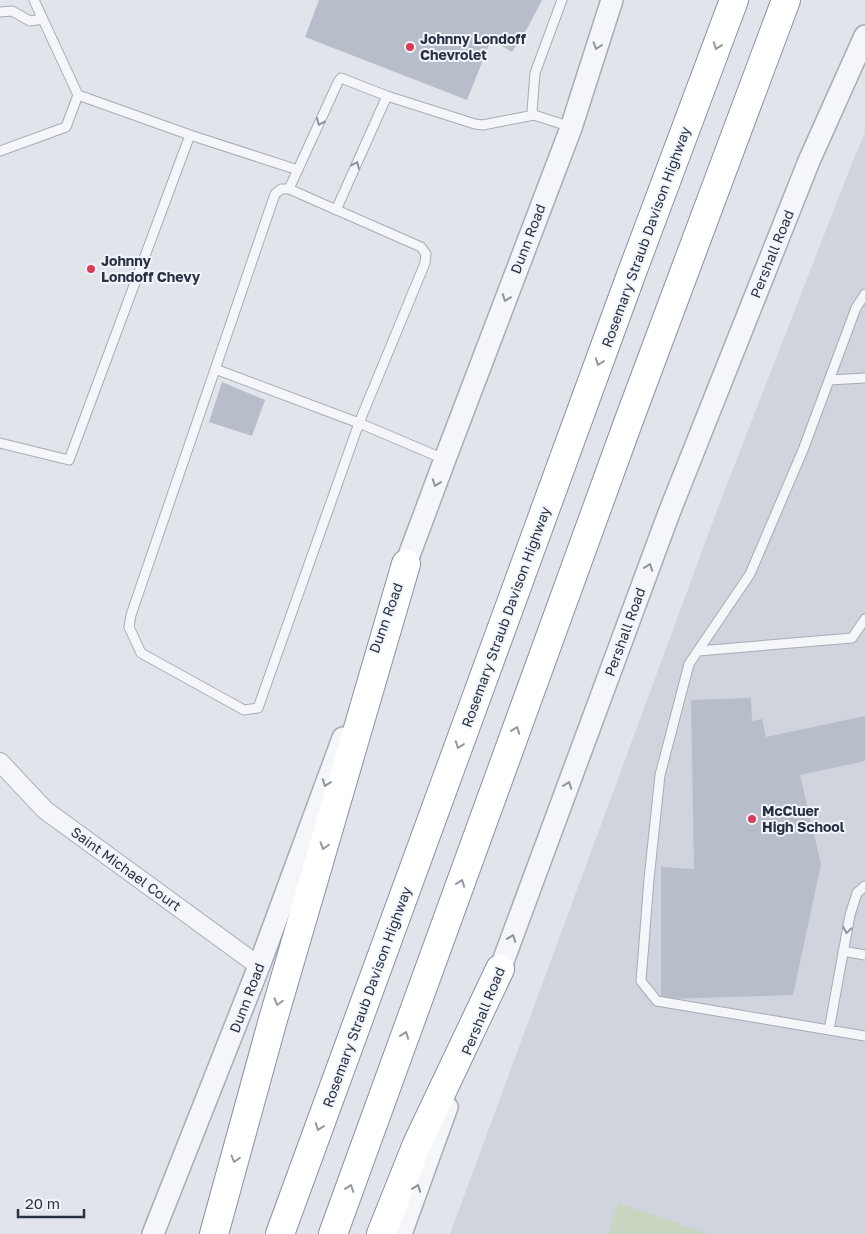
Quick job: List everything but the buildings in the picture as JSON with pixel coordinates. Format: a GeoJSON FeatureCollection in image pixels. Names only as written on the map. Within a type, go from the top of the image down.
{"type":"FeatureCollection","features":[{"type":"Feature","properties":{"kind":"highway","name":"Rosemary Straub Davison Highway"},"geometry":{"type":"LineString","coordinates":[[280,1234],[734,0]]}},
{"type":"Feature","properties":{"kind":"highway"},"geometry":{"type":"LineString","coordinates":[[333,1234],[628,420],[786,0]]}},
{"type":"Feature","properties":{"kind":"highway"},"geometry":{"type":"LineString","coordinates":[[214,1234],[275,1014],[406,564]]}},
{"type":"Feature","properties":{"kind":"highway"},"geometry":{"type":"LineString","coordinates":[[381,1234],[416,1144],[500,969]]}},
{"type":"Feature","properties":{"kind":"street","name":"Dunn Road"},"geometry":{"type":"LineString","coordinates":[[154,1234],[260,966],[444,459],[571,128],[612,0]]}},
{"type":"Feature","properties":{"kind":"street","name":"Pershall Road"},"geometry":{"type":"LineString","coordinates":[[401,1234],[462,1064],[500,969],[669,513],[809,161],[865,36]]}},
{"type":"Feature","properties":{"kind":"street","name":"Saint Michael Court"},"geometry":{"type":"LineString","coordinates":[[0,762],[45,810],[260,966]]}},
{"type":"Feature","properties":{"kind":"lane"},"geometry":{"type":"LineString","coordinates":[[0,151],[66,127],[78,95],[34,0]]}},
{"type":"Feature","properties":{"kind":"lane"},"geometry":{"type":"LineString","coordinates":[[534,115],[532,112],[535,73],[562,0]]}},
{"type":"Feature","properties":{"kind":"lane"},"geometry":{"type":"LineString","coordinates":[[0,12],[12,11],[30,21],[43,19]]}},
{"type":"Feature","properties":{"kind":"lane"},"geometry":{"type":"LineString","coordinates":[[289,189],[341,78],[387,96],[475,124],[483,125],[534,115],[571,128]]}},
{"type":"Feature","properties":{"kind":"lane"},"geometry":{"type":"LineString","coordinates":[[78,95],[190,135],[298,170]]}},
{"type":"Feature","properties":{"kind":"lane"},"geometry":{"type":"LineString","coordinates":[[336,210],[387,96]]}},
{"type":"Feature","properties":{"kind":"lane"},"geometry":{"type":"LineString","coordinates":[[0,443],[69,460],[190,135]]}},
{"type":"Feature","properties":{"kind":"lane"},"geometry":{"type":"LineString","coordinates":[[281,189],[289,189],[336,210],[421,247],[426,254],[425,263],[359,423],[258,708],[244,710],[141,653],[129,627],[130,615],[275,194],[281,189]]}},
{"type":"Feature","properties":{"kind":"lane"},"geometry":{"type":"LineString","coordinates":[[865,294],[856,308],[803,450],[750,574],[689,664],[660,775],[648,879],[641,981],[657,1001],[865,1036]]}},
{"type":"Feature","properties":{"kind":"lane"},"geometry":{"type":"LineString","coordinates":[[215,369],[359,423],[444,459]]}},
{"type":"Feature","properties":{"kind":"lane"},"geometry":{"type":"LineString","coordinates":[[829,380],[865,378]]}},
{"type":"Feature","properties":{"kind":"lane"},"geometry":{"type":"LineString","coordinates":[[698,652],[852,638],[865,619]]}},
{"type":"Feature","properties":{"kind":"lane"},"geometry":{"type":"LineString","coordinates":[[829,1030],[850,915],[857,894],[865,886]]}},
{"type":"Feature","properties":{"kind":"lane"},"geometry":{"type":"LineString","coordinates":[[843,951],[865,954]]}},
{"type":"Feature","properties":{"kind":"shaded area"},"geometry":{"type":"Polygon","coordinates":[[[865,133],[865,1234],[450,1234],[719,505],[865,133]]]}},
{"type":"Feature","properties":{"kind":"green space"},"geometry":{"type":"Polygon","coordinates":[[[618,1203],[709,1234],[608,1234],[618,1203]]]}},
{"type":"Feature","properties":{"kind":"place","name":"Johnny Londoff Chevrolet"},"geometry":{"type":"Point","coordinates":[410,47]}},
{"type":"Feature","properties":{"kind":"place","name":"Johnny Londoff Chevy"},"geometry":{"type":"Point","coordinates":[91,269]}},
{"type":"Feature","properties":{"kind":"place","name":"McCluer High School"},"geometry":{"type":"Point","coordinates":[752,819]}}]}
